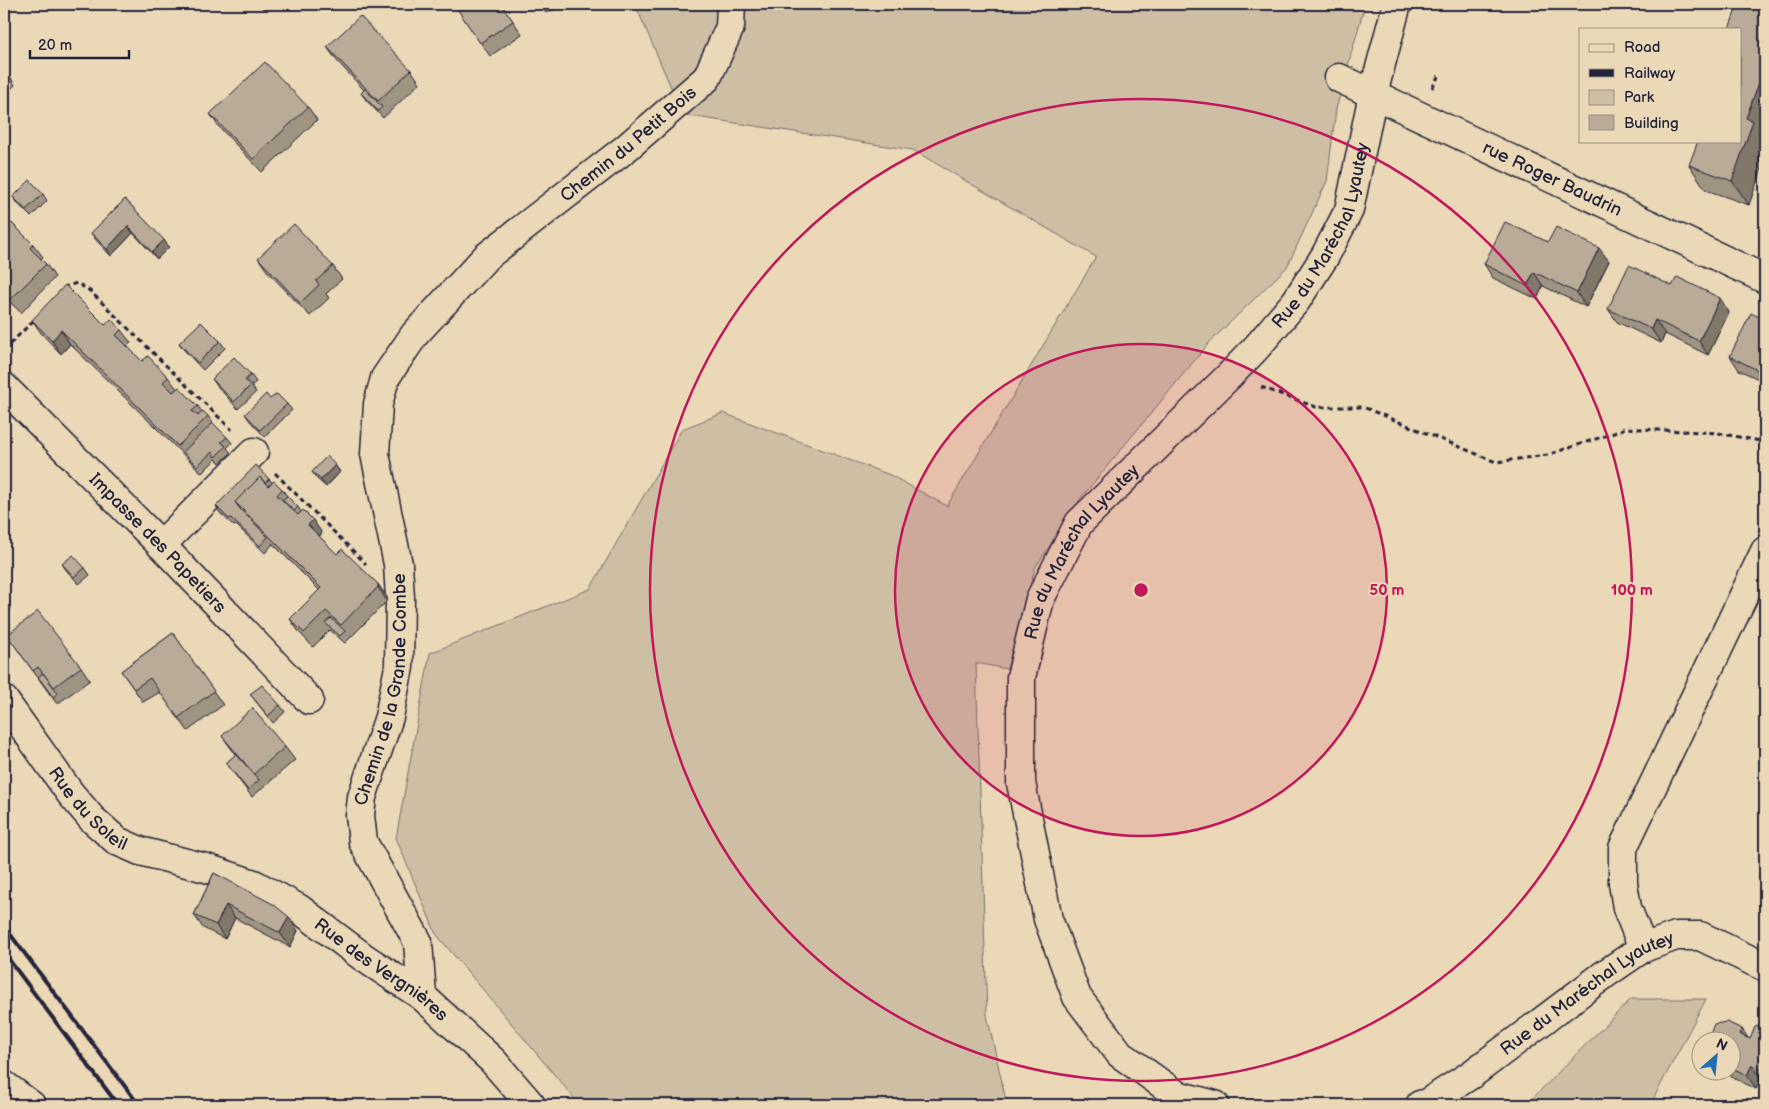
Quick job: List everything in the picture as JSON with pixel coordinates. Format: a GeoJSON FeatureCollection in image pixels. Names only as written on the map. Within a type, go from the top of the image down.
{"type":"FeatureCollection","features":[{"type":"Feature","properties":{"kind":"street","name":"Chemin du Petit Bois"},"geometry":{"type":"LineString","coordinates":[[486,258],[625,149],[707,78],[730,27],[731,4]]}},
{"type":"Feature","properties":{"kind":"street","name":"Rue du Maréchal Lyautey"},"geometry":{"type":"LineString","coordinates":[[1215,1105],[1177,1095],[1120,1054],[1077,997],[1048,919],[1021,783],[1020,677],[1040,599],[1079,523],[1229,376],[1296,301],[1325,256],[1349,210],[1373,94],[1397,4]]}},
{"type":"Feature","properties":{"kind":"street","name":"rue Roger Baudrin"},"geometry":{"type":"LineString","coordinates":[[1339,78],[1765,279]]}},
{"type":"Feature","properties":{"kind":"street","name":"Chemin de la Grande Combe"},"geometry":{"type":"LineString","coordinates":[[422,996],[418,942],[363,842],[360,815],[362,797],[389,718],[397,676],[400,598],[398,564],[375,454],[378,404],[385,378],[414,334],[486,258]]}},
{"type":"Feature","properties":{"kind":"street","name":"Impasse des Papetiers"},"geometry":{"type":"LineString","coordinates":[[4,387],[161,545],[309,700]]}},
{"type":"Feature","properties":{"kind":"street"},"geometry":{"type":"LineString","coordinates":[[161,545],[254,452]]}},
{"type":"Feature","properties":{"kind":"street"},"geometry":{"type":"LineString","coordinates":[[1643,948],[1627,908],[1623,883],[1623,848],[1765,551]]}},
{"type":"Feature","properties":{"kind":"street","name":"Rue du Soleil"},"geometry":{"type":"LineString","coordinates":[[4,700],[70,793],[92,819],[117,841],[140,852],[206,868]]}},
{"type":"Feature","properties":{"kind":"street","name":"Rue des Vergnières"},"geometry":{"type":"LineString","coordinates":[[206,868],[254,884],[298,908],[363,957],[422,996],[493,1062],[531,1105]]}},
{"type":"Feature","properties":{"kind":"street","name":"Rue du Maréchal Lyautey"},"geometry":{"type":"LineString","coordinates":[[1420,1105],[1472,1074],[1605,974],[1643,948],[1676,936],[1700,936],[1765,967]]}},
{"type":"Feature","properties":{"kind":"street"},"geometry":{"type":"LineString","coordinates":[[4,1085],[31,1105]]}},
{"type":"Feature","properties":{"kind":"path"},"geometry":{"type":"LineString","coordinates":[[61,292],[67,286],[77,283],[90,291],[400,598]]}},
{"type":"Feature","properties":{"kind":"path"},"geometry":{"type":"LineString","coordinates":[[4,350],[36,318]]}},
{"type":"Feature","properties":{"kind":"path"},"geometry":{"type":"LineString","coordinates":[[1229,376],[1316,407],[1363,407],[1496,462],[1547,455],[1624,428],[1718,433],[1765,442]]}},
{"type":"Feature","properties":{"kind":"green space"},"geometry":{"type":"Polygon","coordinates":[[[635,4],[1365,4],[1336,109],[1327,181],[1287,267],[1209,343],[1081,498],[1035,568],[1007,669],[976,663],[987,1015],[1007,1105],[580,1105],[436,934],[396,838],[430,653],[590,589],[682,429],[723,413],[890,475],[947,506],[1096,257],[913,150],[683,115],[635,4]]]}},
{"type":"Feature","properties":{"kind":"green space"},"geometry":{"type":"Polygon","coordinates":[[[1631,999],[1706,999],[1650,1105],[1526,1105],[1631,999]]]}},
{"type":"Feature","properties":{"kind":"building"},"geometry":{"type":"Polygon","coordinates":[[[454,4],[501,4],[513,21],[480,43],[454,4]]]}},
{"type":"Feature","properties":{"kind":"building"},"geometry":{"type":"Polygon","coordinates":[[[1738,4],[1765,4],[1765,66],[1746,118],[1753,121],[1732,181],[1689,165],[1698,142],[1742,142],[1742,28],[1729,28],[1738,4]]]}},
{"type":"Feature","properties":{"kind":"building"},"geometry":{"type":"Polygon","coordinates":[[[360,16],[411,70],[378,101],[327,47],[360,16]]]}},
{"type":"Feature","properties":{"kind":"building"},"geometry":{"type":"Polygon","coordinates":[[[265,62],[308,107],[253,159],[210,114],[265,62]]]}},
{"type":"Feature","properties":{"kind":"building"},"geometry":{"type":"Polygon","coordinates":[[[4,71],[11,78],[4,85],[4,71]]]}},
{"type":"Feature","properties":{"kind":"building"},"geometry":{"type":"Polygon","coordinates":[[[365,89],[382,107],[378,111],[361,93],[365,89]]]}},
{"type":"Feature","properties":{"kind":"building"},"geometry":{"type":"Polygon","coordinates":[[[30,180],[43,194],[26,210],[13,197],[30,180]]]}},
{"type":"Feature","properties":{"kind":"building"},"geometry":{"type":"Polygon","coordinates":[[[125,199],[164,240],[152,252],[128,226],[107,249],[91,233],[125,199]]]}},
{"type":"Feature","properties":{"kind":"building"},"geometry":{"type":"Polygon","coordinates":[[[4,221],[9,226],[12,223],[33,244],[30,248],[46,264],[11,299],[4,292],[4,221]]]}},
{"type":"Feature","properties":{"kind":"building"},"geometry":{"type":"Polygon","coordinates":[[[1505,222],[1548,242],[1556,227],[1599,248],[1577,293],[1534,272],[1527,286],[1484,264],[1505,222]]]}},
{"type":"Feature","properties":{"kind":"building"},"geometry":{"type":"Polygon","coordinates":[[[294,224],[333,266],[316,281],[319,285],[300,303],[258,258],[294,224]]]}},
{"type":"Feature","properties":{"kind":"building"},"geometry":{"type":"Polygon","coordinates":[[[1629,265],[1672,286],[1677,277],[1720,298],[1699,341],[1655,320],[1651,329],[1608,309],[1629,265]]]}},
{"type":"Feature","properties":{"kind":"building"},"geometry":{"type":"Polygon","coordinates":[[[65,285],[105,325],[111,319],[121,330],[116,335],[142,361],[148,356],[168,377],[163,382],[173,392],[179,387],[198,406],[192,411],[198,416],[203,411],[208,416],[178,446],[61,330],[52,341],[32,320],[65,285]]]}},
{"type":"Feature","properties":{"kind":"building"},"geometry":{"type":"Polygon","coordinates":[[[1751,313],[1765,320],[1765,374],[1730,356],[1751,313]]]}},
{"type":"Feature","properties":{"kind":"building"},"geometry":{"type":"Polygon","coordinates":[[[201,322],[220,341],[198,363],[179,343],[201,322]]]}},
{"type":"Feature","properties":{"kind":"building"},"geometry":{"type":"Polygon","coordinates":[[[234,357],[251,375],[245,380],[251,385],[234,402],[212,379],[234,357]]]}},
{"type":"Feature","properties":{"kind":"building"},"geometry":{"type":"Polygon","coordinates":[[[266,394],[270,399],[277,394],[287,404],[260,430],[245,414],[266,394]]]}},
{"type":"Feature","properties":{"kind":"building"},"geometry":{"type":"Polygon","coordinates":[[[213,423],[227,437],[221,442],[226,446],[215,457],[212,452],[197,466],[183,452],[213,423]]]}},
{"type":"Feature","properties":{"kind":"building"},"geometry":{"type":"Polygon","coordinates":[[[327,456],[335,465],[321,480],[312,472],[327,456]]]}},
{"type":"Feature","properties":{"kind":"building"},"geometry":{"type":"Polygon","coordinates":[[[256,465],[269,479],[265,483],[260,477],[235,502],[268,537],[260,546],[216,506],[256,465]]]}},
{"type":"Feature","properties":{"kind":"building"},"geometry":{"type":"Polygon","coordinates":[[[260,477],[268,486],[274,481],[282,489],[277,495],[298,515],[303,510],[313,520],[308,525],[337,554],[342,549],[378,584],[378,587],[341,625],[326,611],[304,633],[290,619],[321,588],[235,502],[260,477]]]}},
{"type":"Feature","properties":{"kind":"building"},"geometry":{"type":"Polygon","coordinates":[[[287,496],[298,507],[294,511],[282,500],[287,496]]]}},
{"type":"Feature","properties":{"kind":"building"},"geometry":{"type":"Polygon","coordinates":[[[73,555],[85,568],[74,577],[62,564],[73,555]]]}},
{"type":"Feature","properties":{"kind":"building"},"geometry":{"type":"Polygon","coordinates":[[[38,611],[81,667],[54,687],[38,667],[33,671],[7,635],[38,611]]]}},
{"type":"Feature","properties":{"kind":"building"},"geometry":{"type":"Polygon","coordinates":[[[331,618],[345,631],[340,636],[325,623],[331,618]]]}},
{"type":"Feature","properties":{"kind":"building"},"geometry":{"type":"Polygon","coordinates":[[[173,633],[214,691],[178,718],[150,678],[134,689],[121,671],[173,633]]]}},
{"type":"Feature","properties":{"kind":"building"},"geometry":{"type":"Polygon","coordinates":[[[43,673],[58,693],[53,697],[38,677],[43,673]]]}},
{"type":"Feature","properties":{"kind":"building"},"geometry":{"type":"Polygon","coordinates":[[[262,685],[280,705],[268,716],[250,694],[262,685]]]}},
{"type":"Feature","properties":{"kind":"building"},"geometry":{"type":"Polygon","coordinates":[[[252,708],[285,747],[254,774],[222,736],[252,708]]]}},
{"type":"Feature","properties":{"kind":"building"},"geometry":{"type":"Polygon","coordinates":[[[236,754],[259,780],[248,790],[226,763],[236,754]]]}},
{"type":"Feature","properties":{"kind":"building"},"geometry":{"type":"Polygon","coordinates":[[[214,873],[273,904],[289,917],[280,933],[226,905],[216,925],[194,915],[214,873]]]}},
{"type":"Feature","properties":{"kind":"building"},"geometry":{"type":"Polygon","coordinates":[[[1727,1022],[1742,1029],[1740,1032],[1711,1032],[1714,1024],[1727,1022]]]}},
{"type":"Feature","properties":{"kind":"building"},"geometry":{"type":"Polygon","coordinates":[[[1765,1024],[1765,1071],[1752,1065],[1747,1075],[1742,1073],[1742,1035],[1750,1039],[1755,1027],[1765,1024]]]}},
{"type":"Feature","properties":{"kind":"railway"},"geometry":{"type":"LineString","coordinates":[[4,926],[139,1105]]}},
{"type":"Feature","properties":{"kind":"railway"},"geometry":{"type":"LineString","coordinates":[[4,953],[118,1105]]}}]}
